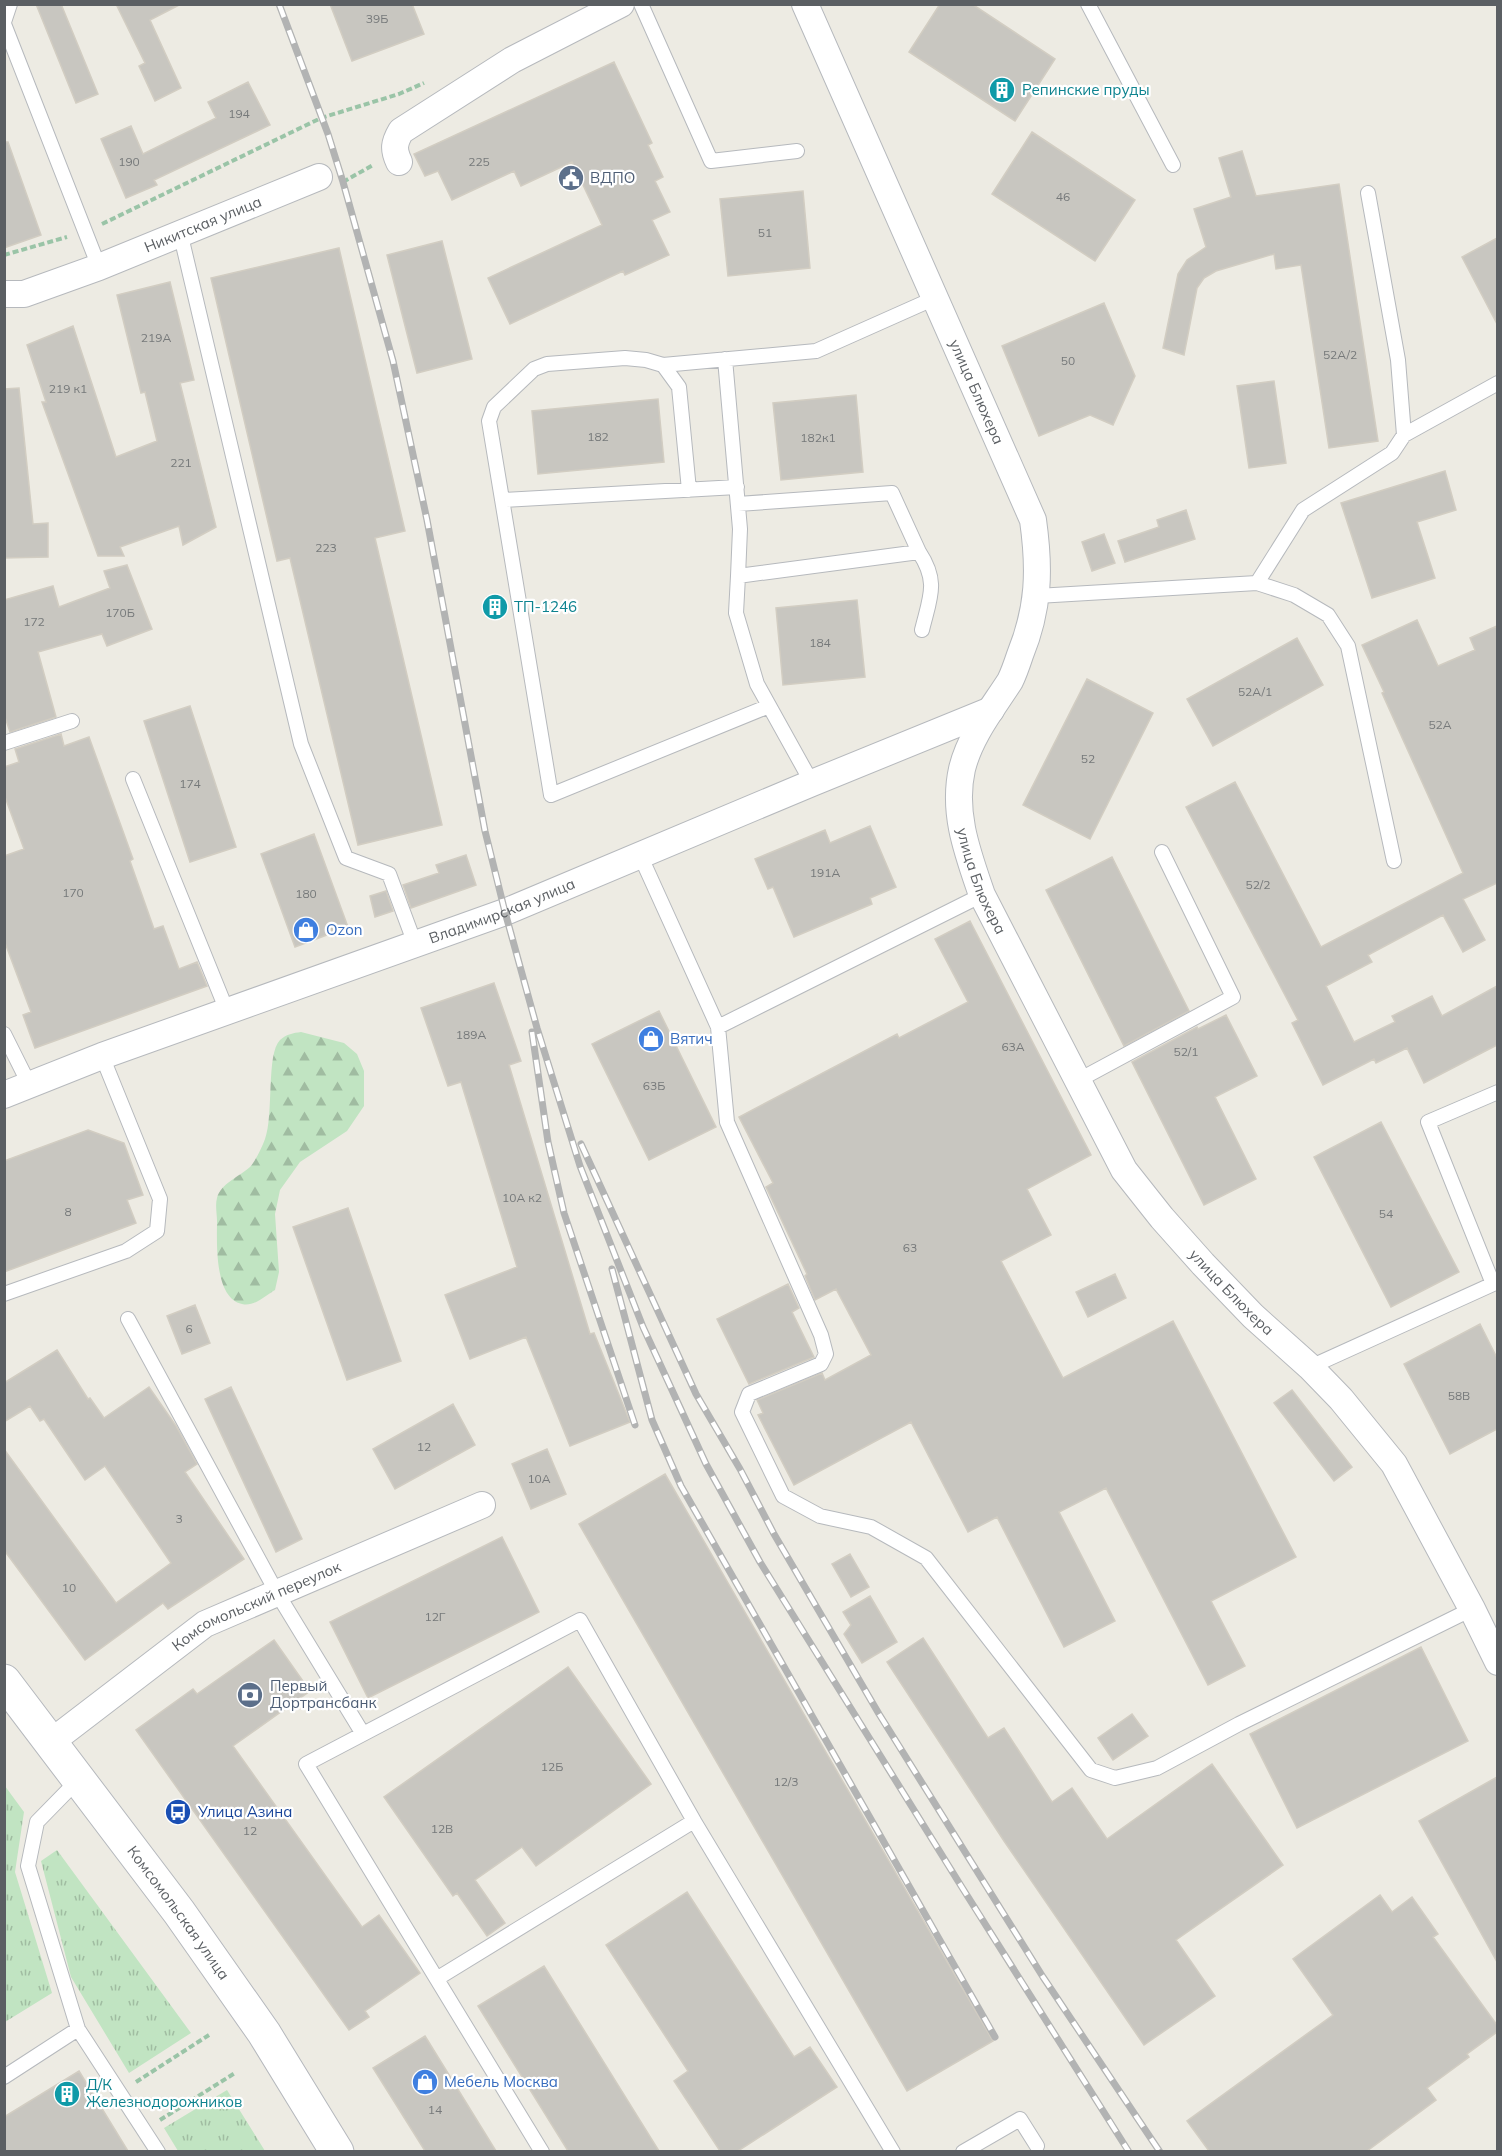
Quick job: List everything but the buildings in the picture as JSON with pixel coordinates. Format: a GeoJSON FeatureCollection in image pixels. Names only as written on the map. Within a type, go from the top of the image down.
{"type":"FeatureCollection","features":[{"type":"Feature","properties":{"kind":"main road","name":"Комсомольская улица"},"geometry":{"type":"LineString","coordinates":[[4,1681],[164,1891],[264,2033],[338,2151]]}},
{"type":"Feature","properties":{"kind":"street"},"geometry":{"type":"LineString","coordinates":[[397,157],[394,142],[401,131],[512,60],[621,4]]}},
{"type":"Feature","properties":{"kind":"street","name":"улица Блюхера"},"geometry":{"type":"LineString","coordinates":[[805,4],[1033,520],[1038,556],[1037,596],[1029,632],[1012,678],[971,742],[962,770],[959,801],[961,829],[982,895],[1124,1170],[1162,1218],[1253,1316],[1310,1367],[1341,1399],[1394,1464],[1472,1609],[1497,1662]]}},
{"type":"Feature","properties":{"kind":"street","name":"Никитская улица"},"geometry":{"type":"LineString","coordinates":[[4,294],[24,294],[99,267],[319,177]]}},
{"type":"Feature","properties":{"kind":"street","name":"Владимирская улица"},"geometry":{"type":"LineString","coordinates":[[4,1095],[102,1056],[505,912],[991,710]]}},
{"type":"Feature","properties":{"kind":"street","name":"Комсомольский переулок"},"geometry":{"type":"LineString","coordinates":[[51,1742],[205,1624],[482,1505]]}},
{"type":"Feature","properties":{"kind":"lane"},"geometry":{"type":"LineString","coordinates":[[10,4],[4,23],[99,267]]}},
{"type":"Feature","properties":{"kind":"lane"},"geometry":{"type":"LineString","coordinates":[[641,4],[711,161],[797,151]]}},
{"type":"Feature","properties":{"kind":"lane"},"geometry":{"type":"LineString","coordinates":[[1088,4],[1173,165]]}},
{"type":"Feature","properties":{"kind":"lane"},"geometry":{"type":"LineString","coordinates":[[1368,193],[1398,360],[1404,435]]}},
{"type":"Feature","properties":{"kind":"lane"},"geometry":{"type":"LineString","coordinates":[[180,232],[300,744],[346,858],[389,874],[415,944]]}},
{"type":"Feature","properties":{"kind":"lane"},"geometry":{"type":"LineString","coordinates":[[769,706],[551,795],[489,421],[494,406],[534,369],[547,364],[625,358],[646,360],[663,365],[816,351],[935,298]]}},
{"type":"Feature","properties":{"kind":"lane"},"geometry":{"type":"LineString","coordinates":[[725,359],[740,529],[736,613],[757,684],[812,783]]}},
{"type":"Feature","properties":{"kind":"lane"},"geometry":{"type":"LineString","coordinates":[[663,365],[679,387],[689,490]]}},
{"type":"Feature","properties":{"kind":"lane"},"geometry":{"type":"LineString","coordinates":[[1257,583],[1303,510],[1392,453],[1404,435],[1497,383]]}},
{"type":"Feature","properties":{"kind":"lane"},"geometry":{"type":"LineString","coordinates":[[502,500],[737,488]]}},
{"type":"Feature","properties":{"kind":"lane"},"geometry":{"type":"LineString","coordinates":[[738,504],[892,493],[919,552],[927,564],[933,587],[922,630]]}},
{"type":"Feature","properties":{"kind":"lane"},"geometry":{"type":"LineString","coordinates":[[738,576],[919,552]]}},
{"type":"Feature","properties":{"kind":"lane"},"geometry":{"type":"LineString","coordinates":[[1037,596],[1257,583],[1294,595],[1328,615],[1348,646],[1394,861]]}},
{"type":"Feature","properties":{"kind":"lane"},"geometry":{"type":"LineString","coordinates":[[4,743],[72,721]]}},
{"type":"Feature","properties":{"kind":"lane"},"geometry":{"type":"LineString","coordinates":[[133,779],[227,1011]]}},
{"type":"Feature","properties":{"kind":"lane"},"geometry":{"type":"LineString","coordinates":[[1077,1081],[1233,997],[1162,852]]}},
{"type":"Feature","properties":{"kind":"lane"},"geometry":{"type":"LineString","coordinates":[[640,855],[718,1027],[727,1122],[821,1335],[826,1354],[820,1364],[749,1394],[742,1412],[783,1496],[820,1516],[871,1527],[926,1558],[1091,1770],[1115,1778],[1157,1768],[1239,1724],[1472,1609]]}},
{"type":"Feature","properties":{"kind":"lane"},"geometry":{"type":"LineString","coordinates":[[718,1027],[982,895]]}},
{"type":"Feature","properties":{"kind":"lane"},"geometry":{"type":"LineString","coordinates":[[4,1034],[29,1084]]}},
{"type":"Feature","properties":{"kind":"lane"},"geometry":{"type":"LineString","coordinates":[[4,1294],[126,1251],[157,1231],[160,1199],[102,1056]]}},
{"type":"Feature","properties":{"kind":"lane"},"geometry":{"type":"LineString","coordinates":[[1310,1367],[1495,1283],[1428,1122],[1497,1092]]}},
{"type":"Feature","properties":{"kind":"lane"},"geometry":{"type":"LineString","coordinates":[[128,1319],[277,1593],[363,1734]]}},
{"type":"Feature","properties":{"kind":"lane"},"geometry":{"type":"LineString","coordinates":[[542,2151],[306,1764],[580,1620],[694,1821],[893,2151]]}},
{"type":"Feature","properties":{"kind":"lane"},"geometry":{"type":"LineString","coordinates":[[79,1779],[37,1822],[28,1866],[78,2029],[158,2151]]}},
{"type":"Feature","properties":{"kind":"lane"},"geometry":{"type":"LineString","coordinates":[[438,1978],[694,1821]]}},
{"type":"Feature","properties":{"kind":"lane"},"geometry":{"type":"LineString","coordinates":[[4,2077],[78,2029]]}},
{"type":"Feature","properties":{"kind":"lane"},"geometry":{"type":"LineString","coordinates":[[963,2151],[1020,2120],[1037,2146]]}},
{"type":"Feature","properties":{"kind":"path"},"geometry":{"type":"LineString","coordinates":[[4,255],[105,223],[321,118],[399,94],[432,80]]}},
{"type":"Feature","properties":{"kind":"path"},"geometry":{"type":"LineString","coordinates":[[319,177],[343,182],[397,157]]}},
{"type":"Feature","properties":{"kind":"path"},"geometry":{"type":"LineString","coordinates":[[135,2082],[209,2035]]}},
{"type":"Feature","properties":{"kind":"path"},"geometry":{"type":"LineString","coordinates":[[159,2121],[235,2073]]}},
{"type":"Feature","properties":{"kind":"green space"},"geometry":{"type":"Polygon","coordinates":[[[301,1032],[344,1043],[357,1054],[364,1071],[364,1106],[347,1131],[300,1162],[280,1190],[275,1214],[279,1272],[275,1290],[246,1305],[233,1300],[226,1292],[222,1281],[218,1255],[217,1198],[222,1188],[250,1167],[259,1153],[268,1128],[271,1071],[276,1047],[285,1036],[301,1032]]]}},
{"type":"Feature","properties":{"kind":"green space"},"geometry":{"type":"Polygon","coordinates":[[[5,1786],[24,1812],[15,1872],[52,1993],[5,2022],[5,1786]]]}},
{"type":"Feature","properties":{"kind":"green space"},"geometry":{"type":"Polygon","coordinates":[[[57,1850],[191,2033],[129,2073],[71,1977],[41,1861],[57,1850]]]}},
{"type":"Feature","properties":{"kind":"green space"},"geometry":{"type":"Polygon","coordinates":[[[227,2090],[265,2151],[178,2151],[164,2128],[227,2090]]]}},
{"type":"Feature","properties":{"kind":"railway"},"geometry":{"type":"LineString","coordinates":[[279,4],[328,134],[393,361],[427,520],[485,831],[505,912],[537,1028],[580,1166],[643,1327],[706,1464],[760,1562],[1129,2152]]}},
{"type":"Feature","properties":{"kind":"railway"},"geometry":{"type":"LineString","coordinates":[[532,1032],[548,1142],[564,1213],[635,1425]]}},
{"type":"Feature","properties":{"kind":"railway"},"geometry":{"type":"LineString","coordinates":[[581,1144],[696,1394],[740,1469],[774,1534],[879,1714],[1043,1977],[1160,2152]]}},
{"type":"Feature","properties":{"kind":"railway"},"geometry":{"type":"LineString","coordinates":[[612,1269],[652,1420],[681,1486],[995,2037]]}},
{"type":"Feature","properties":{"kind":"place","name":"Репинские пруды"},"geometry":{"type":"Point","coordinates":[1002,90]}},
{"type":"Feature","properties":{"kind":"place","name":"ВДПО"},"geometry":{"type":"Point","coordinates":[571,178]}},
{"type":"Feature","properties":{"kind":"place","name":"ТП-1246"},"geometry":{"type":"Point","coordinates":[495,607]}},
{"type":"Feature","properties":{"kind":"place","name":"Ozon"},"geometry":{"type":"Point","coordinates":[306,930]}},
{"type":"Feature","properties":{"kind":"place","name":"Вятич"},"geometry":{"type":"Point","coordinates":[651,1039]}},
{"type":"Feature","properties":{"kind":"place","name":"Первый Дортрансбанк"},"geometry":{"type":"Point","coordinates":[250,1695]}},
{"type":"Feature","properties":{"kind":"place","name":"Улица Азина"},"geometry":{"type":"Point","coordinates":[178,1812]}},
{"type":"Feature","properties":{"kind":"place","name":"Мебель Москва"},"geometry":{"type":"Point","coordinates":[425,2082]}},
{"type":"Feature","properties":{"kind":"place","name":"Д/К Железнодорожников"},"geometry":{"type":"Point","coordinates":[67,2094]}}]}
